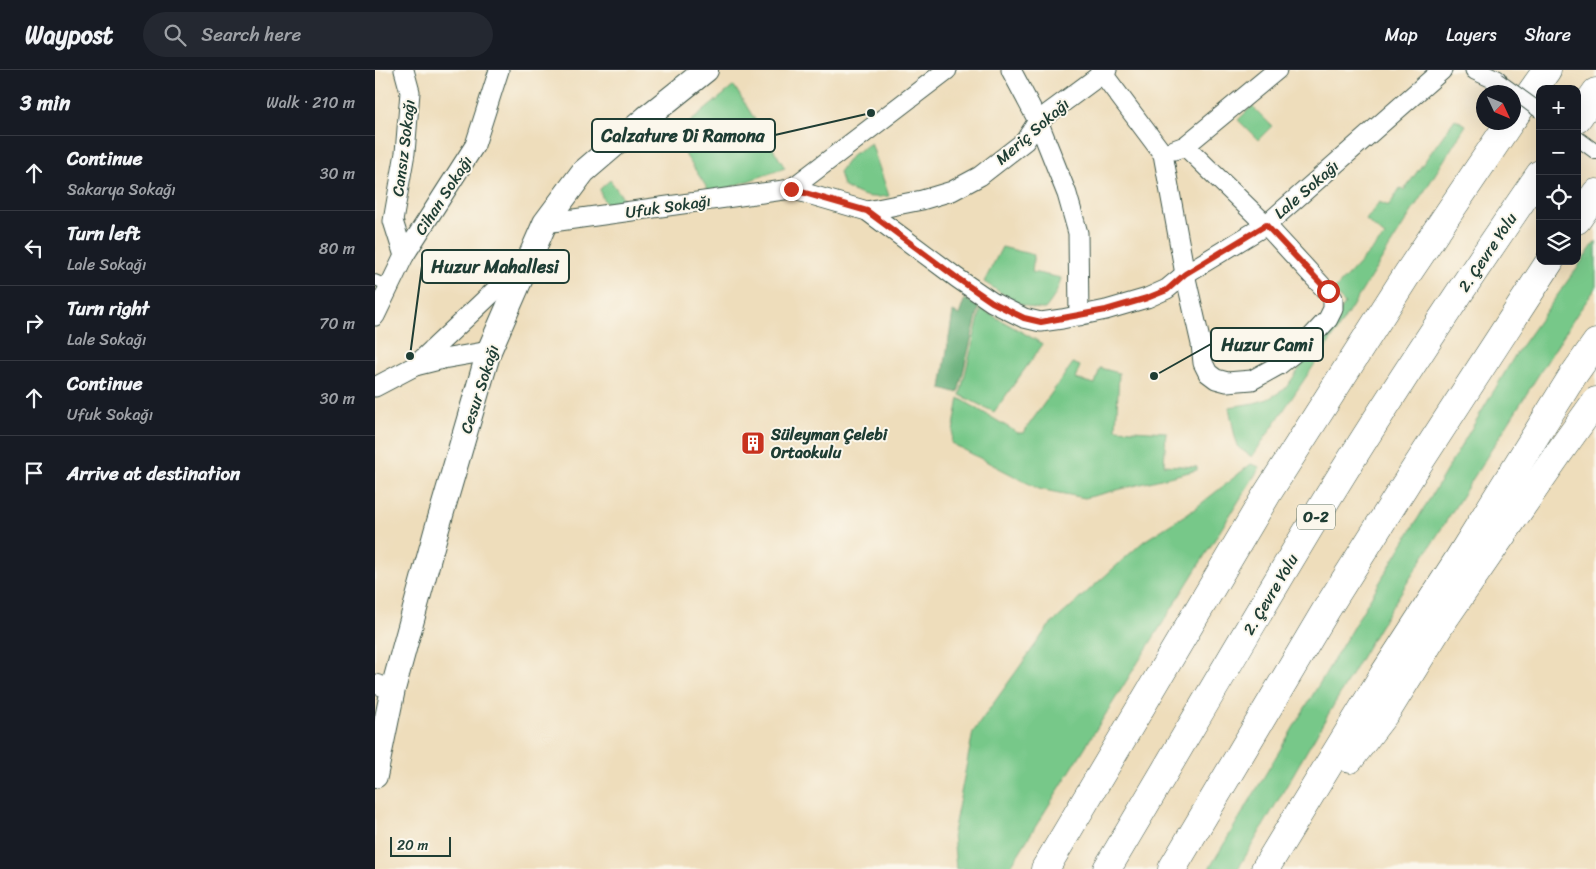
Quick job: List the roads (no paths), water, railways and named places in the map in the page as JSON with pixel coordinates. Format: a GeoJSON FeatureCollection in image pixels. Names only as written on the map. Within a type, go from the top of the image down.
{"type":"FeatureCollection","features":[{"type":"Feature","properties":{"kind":"highway"},"geometry":{"type":"LineString","coordinates":[[1521,107],[1547,70]]}},
{"type":"Feature","properties":{"kind":"highway"},"geometry":{"type":"LineString","coordinates":[[1581,113],[1596,92]]}},
{"type":"Feature","properties":{"kind":"highway"},"geometry":{"type":"LineString","coordinates":[[1045,869],[1267,494],[1408,273],[1505,130]]}},
{"type":"Feature","properties":{"kind":"highway","name":"2. Çevre Yolu"},"geometry":{"type":"LineString","coordinates":[[1107,869],[1200,709],[1329,496],[1404,377],[1539,175]]}},
{"type":"Feature","properties":{"kind":"highway"},"geometry":{"type":"LineString","coordinates":[[1581,214],[1596,193]]}},
{"type":"Feature","properties":{"kind":"highway"},"geometry":{"type":"LineString","coordinates":[[1173,869],[1326,610],[1547,265]]}},
{"type":"Feature","properties":{"kind":"highway"},"geometry":{"type":"LineString","coordinates":[[1265,869],[1384,674],[1458,560],[1567,385],[1596,343]]}},
{"type":"Feature","properties":{"kind":"highway"},"geometry":{"type":"LineString","coordinates":[[1301,810],[1342,769],[1389,708],[1442,622],[1596,401]]}},
{"type":"Feature","properties":{"kind":"street","name":"Cansız Sokağı"},"geometry":{"type":"LineString","coordinates":[[404,70],[410,92],[405,153],[393,221],[404,256]]}},
{"type":"Feature","properties":{"kind":"street","name":"Cihan Sokağı"},"geometry":{"type":"LineString","coordinates":[[375,316],[382,283],[404,256],[475,145],[499,70]]}},
{"type":"Feature","properties":{"kind":"street","name":"Cesur Sokağı"},"geometry":{"type":"LineString","coordinates":[[375,776],[384,687],[435,532],[489,351],[545,223],[583,172],[706,70]]}},
{"type":"Feature","properties":{"kind":"street","name":"Ufuk Sokağı"},"geometry":{"type":"LineString","coordinates":[[791,189],[947,70]]}},
{"type":"Feature","properties":{"kind":"street"},"geometry":{"type":"LineString","coordinates":[[1011,70],[1038,122],[1067,194],[1078,234],[1079,316]]}},
{"type":"Feature","properties":{"kind":"street"},"geometry":{"type":"LineString","coordinates":[[1163,154],[1185,146],[1277,70]]}},
{"type":"Feature","properties":{"kind":"street","name":"Lale Sokağı"},"geometry":{"type":"LineString","coordinates":[[867,211],[992,302],[1024,318],[1041,322],[1106,310],[1167,290],[1185,274],[1266,225],[1442,70]]}},
{"type":"Feature","properties":{"kind":"street"},"geometry":{"type":"LineString","coordinates":[[1475,70],[1497,80],[1536,108]]}},
{"type":"Feature","properties":{"kind":"street"},"geometry":{"type":"LineString","coordinates":[[1103,71],[1163,154],[1203,362],[1208,373],[1216,379],[1227,382],[1252,380],[1279,365],[1303,346],[1328,319],[1333,310],[1333,298],[1266,225],[1185,146]]}},
{"type":"Feature","properties":{"kind":"street","name":"Meriç Sokağı"},"geometry":{"type":"LineString","coordinates":[[867,211],[923,200],[953,191],[980,176],[1025,141],[1038,122],[1103,71]]}},
{"type":"Feature","properties":{"kind":"street"},"geometry":{"type":"LineString","coordinates":[[1581,141],[1596,152]]}},
{"type":"Feature","properties":{"kind":"street","name":"Ufuk Sokağı"},"geometry":{"type":"LineString","coordinates":[[545,223],[791,189],[867,211]]}},
{"type":"Feature","properties":{"kind":"street"},"geometry":{"type":"LineString","coordinates":[[415,366],[529,259]]}},
{"type":"Feature","properties":{"kind":"street"},"geometry":{"type":"LineString","coordinates":[[375,387],[415,366],[489,351]]}},
{"type":"Feature","properties":{"kind":"lane"},"geometry":{"type":"LineString","coordinates":[[1558,454],[1596,411]]}},
{"type":"Feature","properties":{"kind":"place","name":"Calzature Di Ramona"},"geometry":{"type":"Point","coordinates":[871,113]}},
{"type":"Feature","properties":{"kind":"place","name":"Huzur Mahallesi"},"geometry":{"type":"Point","coordinates":[410,356]}},
{"type":"Feature","properties":{"kind":"place","name":"Huzur Cami"},"geometry":{"type":"Point","coordinates":[1154,376]}},
{"type":"Feature","properties":{"kind":"place","name":"Süleyman Çelebi Ortaokulu"},"geometry":{"type":"Point","coordinates":[753,443]}}]}
